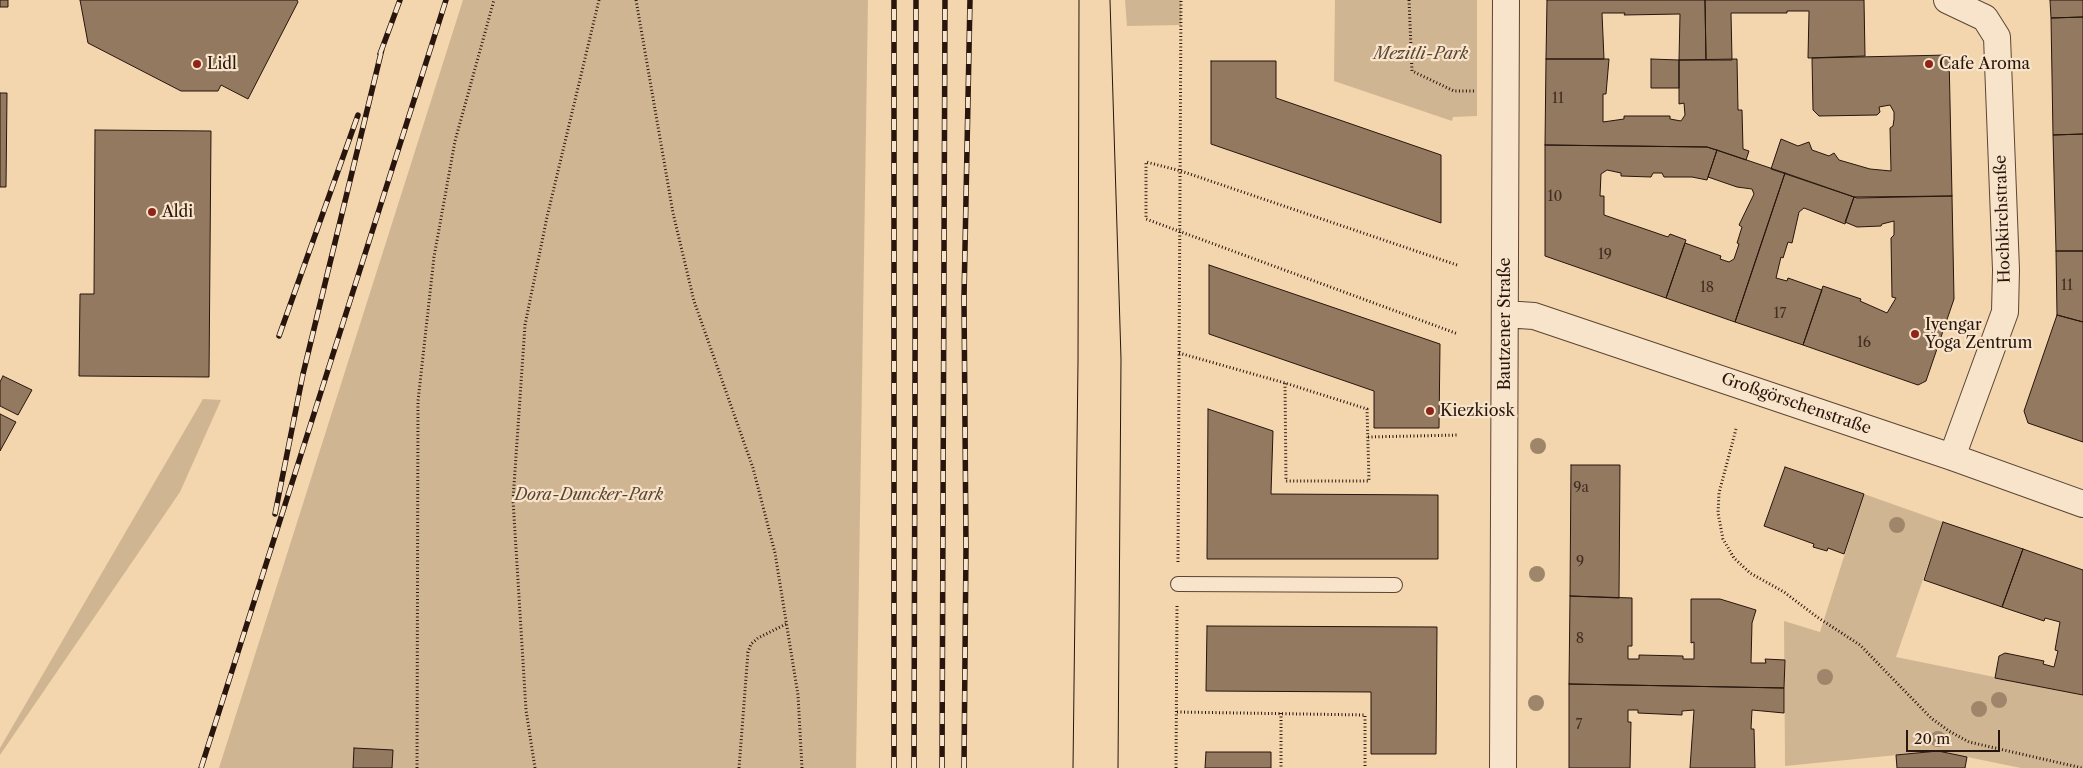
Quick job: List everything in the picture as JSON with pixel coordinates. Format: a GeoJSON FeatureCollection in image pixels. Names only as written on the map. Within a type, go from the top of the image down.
{"type":"FeatureCollection","features":[{"type":"Feature","properties":{"kind":"street","name":"Bautzener Straße"},"geometry":{"type":"LineString","coordinates":[[1503,768],[1506,0]]}},
{"type":"Feature","properties":{"kind":"street","name":"Hochkirchstraße"},"geometry":{"type":"LineString","coordinates":[[1947,0],[1985,18],[1997,37],[2006,270],[2006,312],[1952,457]]}},
{"type":"Feature","properties":{"kind":"street","name":"Großgörschenstraße"},"geometry":{"type":"LineString","coordinates":[[1505,314],[1534,316],[1952,457],[2083,504]]}},
{"type":"Feature","properties":{"kind":"lane"},"geometry":{"type":"LineString","coordinates":[[1178,584],[1395,585]]}},
{"type":"Feature","properties":{"kind":"path"},"geometry":{"type":"LineString","coordinates":[[417,768],[418,401],[434,256],[453,151],[494,0]]}},
{"type":"Feature","properties":{"kind":"path"},"geometry":{"type":"LineString","coordinates":[[535,768],[526,710],[513,500],[525,326],[547,217],[599,0]]}},
{"type":"Feature","properties":{"kind":"path"},"geometry":{"type":"LineString","coordinates":[[636,0],[673,213],[692,291],[752,468],[774,552],[798,694],[802,768]]}},
{"type":"Feature","properties":{"kind":"path"},"geometry":{"type":"LineString","coordinates":[[1176,768],[1181,0]]}},
{"type":"Feature","properties":{"kind":"path"},"geometry":{"type":"LineString","coordinates":[[1409,0],[1412,71],[1454,90],[1507,90]]}},
{"type":"Feature","properties":{"kind":"path"},"geometry":{"type":"LineString","coordinates":[[1457,265],[1180,171],[1146,162],[1146,219],[1179,229],[1458,334]]}},
{"type":"Feature","properties":{"kind":"path"},"geometry":{"type":"LineString","coordinates":[[1179,352],[1285,383],[1367,409],[1369,481],[1286,481],[1285,383]]}},
{"type":"Feature","properties":{"kind":"path"},"geometry":{"type":"LineString","coordinates":[[1736,429],[1719,492],[1718,513],[1723,539],[1734,558],[1750,573],[1784,592],[1860,646],[1931,718],[1949,731],[1968,742],[2082,768]]}},
{"type":"Feature","properties":{"kind":"path"},"geometry":{"type":"LineString","coordinates":[[1368,437],[1459,435]]}},
{"type":"Feature","properties":{"kind":"path"},"geometry":{"type":"LineString","coordinates":[[738,768],[748,652],[751,644],[758,638],[786,624]]}},
{"type":"Feature","properties":{"kind":"path"},"geometry":{"type":"LineString","coordinates":[[1177,712],[1365,715],[1364,768]]}},
{"type":"Feature","properties":{"kind":"path"},"geometry":{"type":"LineString","coordinates":[[1281,714],[1281,768]]}},
{"type":"Feature","properties":{"kind":"green space","name":"Dora-Duncker-Park"},"geometry":{"type":"Polygon","coordinates":[[[463,0],[868,0],[856,768],[219,768],[463,0]]]}},
{"type":"Feature","properties":{"kind":"green space"},"geometry":{"type":"Polygon","coordinates":[[[1125,0],[1181,0],[1181,25],[1127,26],[1125,0]]]}},
{"type":"Feature","properties":{"kind":"green space","name":"Mezitli-Park"},"geometry":{"type":"Polygon","coordinates":[[[1335,0],[1477,0],[1477,116],[1453,117],[1452,121],[1334,81],[1335,0]]]}},
{"type":"Feature","properties":{"kind":"green space"},"geometry":{"type":"Polygon","coordinates":[[[203,399],[221,400],[180,492],[0,755],[0,748],[203,399]]]}},
{"type":"Feature","properties":{"kind":"green space"},"geometry":{"type":"Polygon","coordinates":[[[1864,494],[1943,522],[1896,657],[2083,695],[2083,768],[2021,768],[1938,751],[1785,766],[1784,621],[1820,632],[1864,494]]]}},
{"type":"Feature","properties":{"kind":"building"},"geometry":{"type":"Polygon","coordinates":[[[0,0],[8,0],[8,7],[0,7],[0,0]]]}},
{"type":"Feature","properties":{"kind":"building","name":"Lidl"},"geometry":{"type":"Polygon","coordinates":[[[80,0],[297,0],[298,2],[248,99],[221,85],[218,91],[181,91],[88,43],[80,0]]]}},
{"type":"Feature","properties":{"kind":"building"},"geometry":{"type":"Polygon","coordinates":[[[1547,0],[1705,0],[1706,60],[1679,60],[1680,14],[1624,15],[1625,13],[1602,13],[1604,59],[1546,59],[1547,0]]]}},
{"type":"Feature","properties":{"kind":"building"},"geometry":{"type":"Polygon","coordinates":[[[1705,0],[1864,0],[1865,56],[1808,58],[1809,11],[1787,11],[1787,13],[1731,13],[1732,60],[1706,60],[1705,0]]]}},
{"type":"Feature","properties":{"kind":"building"},"geometry":{"type":"Polygon","coordinates":[[[2050,0],[2083,0],[2083,17],[2051,18],[2050,0]]]}},
{"type":"Feature","properties":{"kind":"building"},"geometry":{"type":"Polygon","coordinates":[[[2083,17],[2083,134],[2053,135],[2051,18],[2083,17]]]}},
{"type":"Feature","properties":{"kind":"building"},"geometry":{"type":"Polygon","coordinates":[[[1949,55],[1952,196],[1857,198],[1771,169],[1781,139],[1798,146],[1809,142],[1812,150],[1829,156],[1834,153],[1839,160],[1870,169],[1891,171],[1890,128],[1893,126],[1894,112],[1890,105],[1879,107],[1880,112],[1877,115],[1819,116],[1813,110],[1812,58],[1949,55]]]}},
{"type":"Feature","properties":{"kind":"building"},"geometry":{"type":"Polygon","coordinates":[[[1546,59],[1609,59],[1606,94],[1603,94],[1603,122],[1624,119],[1624,116],[1670,116],[1670,119],[1681,121],[1685,115],[1684,103],[1679,104],[1679,60],[1737,59],[1738,110],[1742,110],[1743,149],[1749,151],[1746,160],[1707,147],[1545,145],[1546,59]]]}},
{"type":"Feature","properties":{"kind":"building"},"geometry":{"type":"Polygon","coordinates":[[[1651,59],[1679,60],[1679,88],[1651,88],[1651,59]]]}},
{"type":"Feature","properties":{"kind":"building"},"geometry":{"type":"Polygon","coordinates":[[[1211,61],[1276,61],[1276,98],[1441,155],[1441,223],[1211,144],[1211,61]]]}},
{"type":"Feature","properties":{"kind":"building"},"geometry":{"type":"Polygon","coordinates":[[[0,93],[7,93],[6,187],[0,187],[0,93]]]}},
{"type":"Feature","properties":{"kind":"building","name":"Aldi"},"geometry":{"type":"Polygon","coordinates":[[[95,130],[211,131],[209,377],[79,376],[80,294],[94,294],[95,130]]]}},
{"type":"Feature","properties":{"kind":"building"},"geometry":{"type":"Polygon","coordinates":[[[2083,134],[2083,251],[2056,251],[2053,135],[2083,134]]]}},
{"type":"Feature","properties":{"kind":"building"},"geometry":{"type":"Polygon","coordinates":[[[1545,145],[1707,147],[1717,150],[1707,180],[1692,177],[1664,177],[1662,173],[1653,173],[1651,177],[1621,176],[1621,173],[1607,170],[1601,174],[1600,196],[1604,196],[1604,215],[1668,237],[1670,234],[1686,240],[1666,298],[1545,256],[1545,145]]]}},
{"type":"Feature","properties":{"kind":"building"},"geometry":{"type":"Polygon","coordinates":[[[1717,150],[1785,173],[1735,322],[1666,298],[1685,243],[1721,256],[1720,259],[1729,262],[1734,259],[1742,227],[1739,225],[1754,194],[1752,189],[1737,187],[1708,177],[1717,150]]]}},
{"type":"Feature","properties":{"kind":"building"},"geometry":{"type":"Polygon","coordinates":[[[1785,173],[1854,197],[1845,224],[1804,208],[1799,212],[1792,243],[1788,242],[1783,258],[1781,257],[1776,278],[1787,281],[1788,278],[1822,290],[1803,345],[1735,322],[1785,173]]]}},
{"type":"Feature","properties":{"kind":"building"},"geometry":{"type":"Polygon","coordinates":[[[1952,196],[1954,299],[1926,381],[1918,385],[1803,345],[1823,286],[1861,299],[1860,301],[1887,313],[1896,298],[1892,297],[1891,238],[1894,235],[1894,221],[1882,224],[1881,226],[1857,227],[1845,222],[1854,197],[1952,196]]]}},
{"type":"Feature","properties":{"kind":"building"},"geometry":{"type":"Polygon","coordinates":[[[2056,251],[2083,251],[2083,322],[2057,315],[2056,251]]]}},
{"type":"Feature","properties":{"kind":"building"},"geometry":{"type":"Polygon","coordinates":[[[1209,265],[1440,344],[1439,428],[1374,428],[1374,391],[1209,334],[1209,265]]]}},
{"type":"Feature","properties":{"kind":"building"},"geometry":{"type":"Polygon","coordinates":[[[2057,315],[2083,322],[2083,442],[2028,423],[2024,411],[2057,315]]]}},
{"type":"Feature","properties":{"kind":"building"},"geometry":{"type":"Polygon","coordinates":[[[3,376],[32,390],[18,415],[0,406],[0,382],[3,376]]]}},
{"type":"Feature","properties":{"kind":"building"},"geometry":{"type":"Polygon","coordinates":[[[1208,409],[1273,431],[1271,494],[1438,495],[1438,559],[1207,559],[1208,409]]]}},
{"type":"Feature","properties":{"kind":"building"},"geometry":{"type":"Polygon","coordinates":[[[0,414],[16,422],[0,451],[0,414]]]}},
{"type":"Feature","properties":{"kind":"building"},"geometry":{"type":"Polygon","coordinates":[[[1571,465],[1620,465],[1619,598],[1570,596],[1571,465]]]}},
{"type":"Feature","properties":{"kind":"building"},"geometry":{"type":"Polygon","coordinates":[[[1785,467],[1864,494],[1844,554],[1828,548],[1827,551],[1813,547],[1814,544],[1764,526],[1785,467]]]}},
{"type":"Feature","properties":{"kind":"building"},"geometry":{"type":"Polygon","coordinates":[[[1943,522],[2023,549],[2002,607],[1924,580],[1943,522]]]}},
{"type":"Feature","properties":{"kind":"building"},"geometry":{"type":"Polygon","coordinates":[[[2023,549],[2083,570],[2083,695],[1995,678],[1999,656],[2005,653],[2044,661],[2043,664],[2054,667],[2058,651],[2055,650],[2060,622],[2045,618],[2044,621],[2002,607],[2023,549]]]}},
{"type":"Feature","properties":{"kind":"building"},"geometry":{"type":"Polygon","coordinates":[[[1570,596],[1632,598],[1632,646],[1628,646],[1628,659],[1639,659],[1639,655],[1683,656],[1683,659],[1694,659],[1694,642],[1691,643],[1691,599],[1720,599],[1756,610],[1752,623],[1751,663],[1766,663],[1765,659],[1785,660],[1784,688],[1569,684],[1570,596]]]}},
{"type":"Feature","properties":{"kind":"building"},"geometry":{"type":"Polygon","coordinates":[[[1207,626],[1437,627],[1436,754],[1371,754],[1371,692],[1206,691],[1207,626]]]}},
{"type":"Feature","properties":{"kind":"building"},"geometry":{"type":"Polygon","coordinates":[[[1569,684],[1784,688],[1784,713],[1752,710],[1751,729],[1754,729],[1755,768],[1690,768],[1694,710],[1682,711],[1682,715],[1638,713],[1638,710],[1628,710],[1628,722],[1631,722],[1630,768],[1569,768],[1569,684]]]}},
{"type":"Feature","properties":{"kind":"building"},"geometry":{"type":"Polygon","coordinates":[[[354,748],[393,750],[392,768],[353,768],[354,748]]]}},
{"type":"Feature","properties":{"kind":"building"},"geometry":{"type":"Polygon","coordinates":[[[1938,751],[1967,757],[1965,768],[1897,768],[1896,755],[1938,751]]]}},
{"type":"Feature","properties":{"kind":"building"},"geometry":{"type":"Polygon","coordinates":[[[1206,752],[1271,752],[1271,768],[1205,768],[1206,752]]]}},
{"type":"Feature","properties":{"kind":"tram line"},"geometry":{"type":"LineString","coordinates":[[1073,768],[1078,362],[1079,0]]}},
{"type":"Feature","properties":{"kind":"tram line"},"geometry":{"type":"LineString","coordinates":[[1110,0],[1121,359],[1118,768]]}},
{"type":"Feature","properties":{"kind":"railway"},"geometry":{"type":"LineString","coordinates":[[380,54],[400,0]]}},
{"type":"Feature","properties":{"kind":"railway"},"geometry":{"type":"LineString","coordinates":[[201,768],[446,0]]}},
{"type":"Feature","properties":{"kind":"railway"},"geometry":{"type":"LineString","coordinates":[[894,0],[894,768]]}},
{"type":"Feature","properties":{"kind":"railway"},"geometry":{"type":"LineString","coordinates":[[914,768],[916,0]]}},
{"type":"Feature","properties":{"kind":"railway"},"geometry":{"type":"LineString","coordinates":[[942,768],[945,0]]}},
{"type":"Feature","properties":{"kind":"railway"},"geometry":{"type":"LineString","coordinates":[[964,768],[966,548],[964,298],[970,0]]}},
{"type":"Feature","properties":{"kind":"railway"},"geometry":{"type":"LineString","coordinates":[[275,514],[303,374],[382,49]]}},
{"type":"Feature","properties":{"kind":"railway"},"geometry":{"type":"LineString","coordinates":[[279,336],[358,115]]}},
{"type":"Feature","properties":{"kind":"place","name":"Lidl"},"geometry":{"type":"Point","coordinates":[197,64]}},
{"type":"Feature","properties":{"kind":"place","name":"Cafe Aroma"},"geometry":{"type":"Point","coordinates":[1929,64]}},
{"type":"Feature","properties":{"kind":"place","name":"Aldi"},"geometry":{"type":"Point","coordinates":[152,212]}},
{"type":"Feature","properties":{"kind":"place","name":"Iyengar Yoga Zentrum"},"geometry":{"type":"Point","coordinates":[1915,334]}},
{"type":"Feature","properties":{"kind":"place","name":"Kiezkiosk"},"geometry":{"type":"Point","coordinates":[1430,411]}}]}
